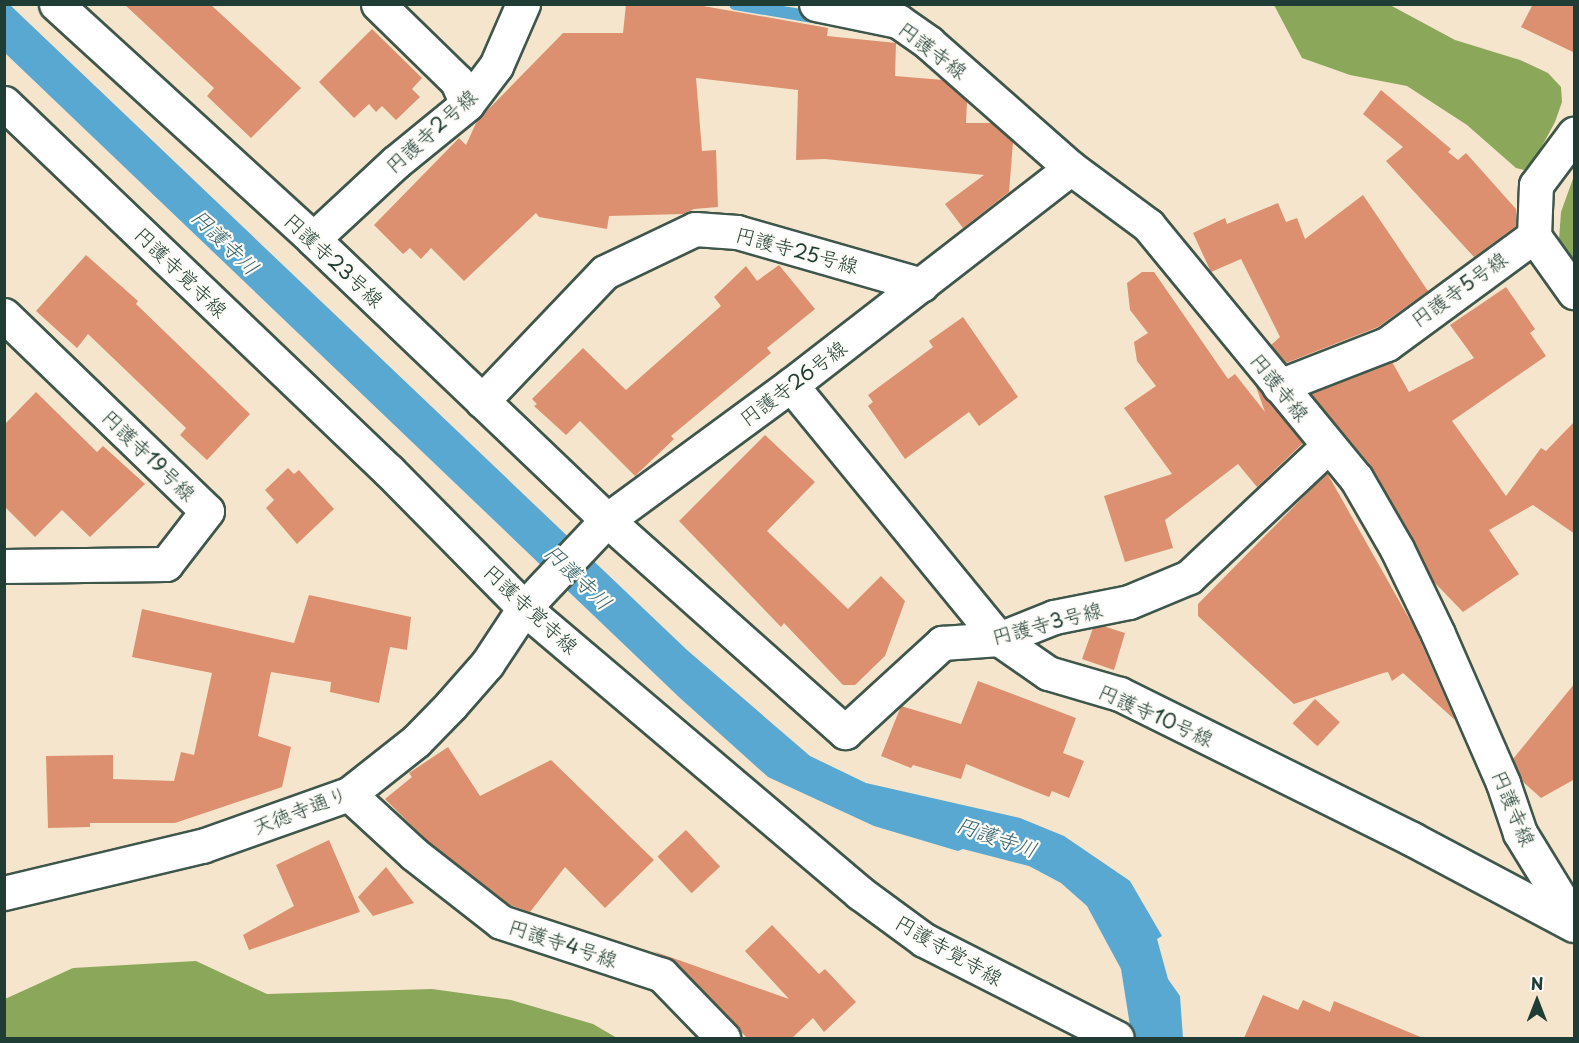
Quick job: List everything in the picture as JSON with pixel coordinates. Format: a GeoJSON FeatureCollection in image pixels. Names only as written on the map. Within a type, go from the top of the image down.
{"type":"FeatureCollection","features":[{"type":"Feature","properties":{"kind":"street","name":"円護寺23号線"},"geometry":{"type":"LineString","coordinates":[[56,4],[313,239],[482,401],[596,531]]}},
{"type":"Feature","properties":{"kind":"street"},"geometry":{"type":"LineString","coordinates":[[378,4],[457,81],[467,104]]}},
{"type":"Feature","properties":{"kind":"street","name":"円護寺2号線"},"geometry":{"type":"LineString","coordinates":[[313,239],[396,162],[467,104],[496,66],[523,4]]}},
{"type":"Feature","properties":{"kind":"street","name":"円護寺線"},"geometry":{"type":"LineString","coordinates":[[816,4],[897,21],[929,43],[1071,168],[1148,225],[1356,478],[1397,549],[1503,783],[1520,833],[1575,923]]}},
{"type":"Feature","properties":{"kind":"street","name":"円護寺覚寺線"},"geometry":{"type":"LineString","coordinates":[[4,103],[398,479],[534,597],[860,893],[924,940],[1116,1038]]}},
{"type":"Feature","properties":{"kind":"street"},"geometry":{"type":"LineString","coordinates":[[1575,134],[1536,185],[1534,236],[1575,292]]}},
{"type":"Feature","properties":{"kind":"street","name":"円護寺26号線"},"geometry":{"type":"LineString","coordinates":[[534,597],[596,531],[922,285],[1071,168]]}},
{"type":"Feature","properties":{"kind":"street","name":"円護寺25号線"},"geometry":{"type":"LineString","coordinates":[[482,401],[605,272],[695,229],[737,232],[922,285]]}},
{"type":"Feature","properties":{"kind":"street","name":"円護寺5号線"},"geometry":{"type":"LineString","coordinates":[[1279,386],[1387,344],[1534,236]]}},
{"type":"Feature","properties":{"kind":"street","name":"円護寺19号線"},"geometry":{"type":"LineString","coordinates":[[4,315],[207,511],[166,564],[4,566]]}},
{"type":"Feature","properties":{"kind":"street","name":"円護寺10号線"},"geometry":{"type":"LineString","coordinates":[[791,385],[999,639],[1048,673],[1120,694],[1412,838],[1575,923]]}},
{"type":"Feature","properties":{"kind":"street","name":"円護寺3号線"},"geometry":{"type":"LineString","coordinates":[[596,531],[845,732],[942,643],[999,639],[1054,617],[1129,602],[1188,577],[1328,446]]}},
{"type":"Feature","properties":{"kind":"street","name":"天徳寺通り"},"geometry":{"type":"LineString","coordinates":[[4,893],[202,846],[349,794],[416,741],[452,705],[487,664],[534,597]]}},
{"type":"Feature","properties":{"kind":"street","name":"円護寺4号線"},"geometry":{"type":"LineString","coordinates":[[349,794],[414,854],[501,922],[662,975],[723,1038]]}},
{"type":"Feature","properties":{"kind":"green space"},"geometry":{"type":"Polygon","coordinates":[[[1274,5],[1390,5],[1455,40],[1520,60],[1548,73],[1561,87],[1562,102],[1555,122],[1534,161],[1524,170],[1516,168],[1467,125],[1407,86],[1350,75],[1302,58],[1274,5]]]}},
{"type":"Feature","properties":{"kind":"green space"},"geometry":{"type":"Polygon","coordinates":[[[1574,176],[1574,267],[1559,240],[1561,212],[1574,176]]]}},
{"type":"Feature","properties":{"kind":"green space"},"geometry":{"type":"Polygon","coordinates":[[[196,961],[267,994],[432,989],[511,1000],[593,1024],[617,1038],[5,1038],[5,999],[73,968],[196,961]]]}},
{"type":"Feature","properties":{"kind":"water","name":"円護寺川"},"geometry":{"type":"Polygon","coordinates":[[[5,5],[10,5],[687,650],[810,756],[866,783],[1020,818],[1064,836],[1130,881],[1162,936],[1157,939],[1168,979],[1180,996],[1183,1038],[1132,1038],[1121,969],[1087,906],[1061,883],[1029,866],[963,849],[958,851],[874,826],[768,777],[680,698],[5,53],[5,5]]]}},
{"type":"Feature","properties":{"kind":"building"},"geometry":{"type":"Polygon","coordinates":[[[124,4],[210,4],[301,88],[251,138],[207,96],[214,88],[124,4]]]}},
{"type":"Feature","properties":{"kind":"building"},"geometry":{"type":"Polygon","coordinates":[[[626,4],[692,4],[828,28],[827,36],[896,43],[895,76],[943,80],[967,101],[966,123],[992,123],[1013,142],[1009,192],[963,228],[945,204],[984,175],[825,159],[796,160],[798,90],[696,78],[702,151],[716,150],[718,207],[694,209],[683,214],[609,216],[607,229],[539,217],[536,213],[464,281],[431,248],[421,259],[410,248],[403,254],[374,225],[459,138],[466,145],[477,121],[563,33],[623,33],[626,4]]]}},
{"type":"Feature","properties":{"kind":"building"},"geometry":{"type":"Polygon","coordinates":[[[1533,4],[1575,4],[1575,53],[1521,27],[1533,4]]]}},
{"type":"Feature","properties":{"kind":"building"},"geometry":{"type":"Polygon","coordinates":[[[372,29],[422,78],[412,89],[420,97],[396,120],[382,106],[376,112],[369,104],[354,118],[319,82],[372,29]]]}},
{"type":"Feature","properties":{"kind":"building"},"geometry":{"type":"Polygon","coordinates":[[[1381,90],[1451,149],[1448,152],[1458,160],[1466,153],[1516,209],[1516,226],[1474,257],[1386,161],[1403,147],[1363,114],[1381,90]]]}},
{"type":"Feature","properties":{"kind":"building"},"geometry":{"type":"Polygon","coordinates":[[[1363,195],[1428,291],[1378,327],[1286,363],[1271,345],[1280,337],[1241,259],[1211,272],[1193,233],[1225,218],[1227,224],[1278,203],[1286,222],[1297,218],[1305,239],[1363,195]]]}},
{"type":"Feature","properties":{"kind":"building"},"geometry":{"type":"Polygon","coordinates":[[[86,255],[138,301],[136,304],[250,414],[207,460],[180,435],[186,428],[88,334],[77,348],[36,311],[86,255]]]}},
{"type":"Feature","properties":{"kind":"building"},"geometry":{"type":"Polygon","coordinates":[[[779,265],[815,309],[767,348],[771,353],[671,436],[674,439],[635,476],[580,421],[566,435],[534,406],[537,404],[532,399],[583,348],[626,390],[721,306],[714,297],[746,266],[757,281],[779,265]]]}},
{"type":"Feature","properties":{"kind":"building"},"geometry":{"type":"Polygon","coordinates":[[[1142,272],[1154,272],[1228,379],[1235,374],[1265,412],[1255,384],[1303,443],[1257,487],[1238,464],[1165,520],[1173,548],[1125,562],[1104,496],[1172,474],[1124,408],[1156,386],[1137,361],[1134,342],[1148,333],[1130,310],[1127,283],[1142,272]]]}},
{"type":"Feature","properties":{"kind":"building"},"geometry":{"type":"Polygon","coordinates":[[[1506,287],[1535,329],[1530,333],[1546,356],[1452,421],[1506,496],[1541,448],[1546,451],[1575,421],[1575,534],[1533,505],[1489,530],[1519,574],[1463,612],[1434,582],[1371,466],[1311,394],[1392,362],[1409,392],[1474,358],[1450,325],[1506,287]]]}},
{"type":"Feature","properties":{"kind":"building"},"geometry":{"type":"Polygon","coordinates":[[[963,317],[1018,397],[979,426],[969,412],[905,459],[868,406],[873,402],[868,395],[933,347],[929,341],[963,317]]]}},
{"type":"Feature","properties":{"kind":"building"},"geometry":{"type":"Polygon","coordinates":[[[36,392],[97,452],[103,446],[145,484],[90,537],[62,510],[35,537],[4,506],[4,425],[36,392]]]}},
{"type":"Feature","properties":{"kind":"building"},"geometry":{"type":"Polygon","coordinates":[[[765,435],[815,482],[767,531],[848,609],[881,576],[905,601],[885,656],[855,685],[843,685],[784,623],[781,627],[679,521],[765,435]]]}},
{"type":"Feature","properties":{"kind":"building"},"geometry":{"type":"Polygon","coordinates":[[[288,468],[294,474],[299,470],[334,509],[297,544],[266,508],[274,500],[265,490],[288,468]]]}},
{"type":"Feature","properties":{"kind":"building"},"geometry":{"type":"Polygon","coordinates":[[[1327,473],[1415,629],[1455,720],[1403,673],[1392,681],[1388,672],[1383,673],[1294,704],[1198,616],[1198,604],[1327,473]]]}},
{"type":"Feature","properties":{"kind":"building"},"geometry":{"type":"Polygon","coordinates":[[[309,595],[411,617],[407,650],[390,647],[379,703],[330,692],[331,682],[271,672],[258,736],[291,747],[282,787],[175,823],[90,823],[90,827],[48,828],[46,756],[113,755],[113,779],[174,781],[181,752],[194,755],[212,673],[132,657],[142,609],[294,643],[309,595]]]}},
{"type":"Feature","properties":{"kind":"building"},"geometry":{"type":"Polygon","coordinates":[[[1103,626],[1125,633],[1114,670],[1082,659],[1093,628],[1103,626]]]}},
{"type":"Feature","properties":{"kind":"building"},"geometry":{"type":"Polygon","coordinates":[[[978,681],[1076,718],[1063,753],[1084,761],[1069,798],[1052,791],[1049,797],[966,764],[961,779],[913,765],[911,768],[881,756],[901,706],[961,724],[978,681]]]}},
{"type":"Feature","properties":{"kind":"building"},"geometry":{"type":"Polygon","coordinates":[[[1575,683],[1575,779],[1541,798],[1522,781],[1513,759],[1575,683]]]}},
{"type":"Feature","properties":{"kind":"building"},"geometry":{"type":"Polygon","coordinates":[[[1315,699],[1340,722],[1317,746],[1292,723],[1315,699]]]}},
{"type":"Feature","properties":{"kind":"building"},"geometry":{"type":"Polygon","coordinates":[[[448,747],[480,796],[551,760],[654,860],[605,908],[565,867],[530,912],[510,905],[426,840],[385,799],[412,777],[409,773],[448,747]]]}},
{"type":"Feature","properties":{"kind":"building"},"geometry":{"type":"Polygon","coordinates":[[[686,830],[720,867],[692,893],[657,857],[686,830]]]}},
{"type":"Feature","properties":{"kind":"building"},"geometry":{"type":"Polygon","coordinates":[[[329,840],[360,912],[249,950],[243,935],[294,906],[276,865],[329,840]]]}},
{"type":"Feature","properties":{"kind":"building"},"geometry":{"type":"Polygon","coordinates":[[[386,867],[414,903],[373,916],[358,897],[386,867]]]}},
{"type":"Feature","properties":{"kind":"building"},"geometry":{"type":"Polygon","coordinates":[[[772,925],[819,974],[825,969],[856,1002],[824,1032],[813,1018],[792,1038],[747,1038],[675,962],[653,951],[789,999],[745,951],[772,925]]]}},
{"type":"Feature","properties":{"kind":"building"},"geometry":{"type":"Polygon","coordinates":[[[1263,995],[1298,1010],[1303,1000],[1330,1012],[1334,1001],[1423,1038],[1244,1038],[1263,995]]]}},
{"type":"Feature","properties":{"kind":"waterway"},"geometry":{"type":"LineString","coordinates":[[735,4],[819,18]]}}]}
